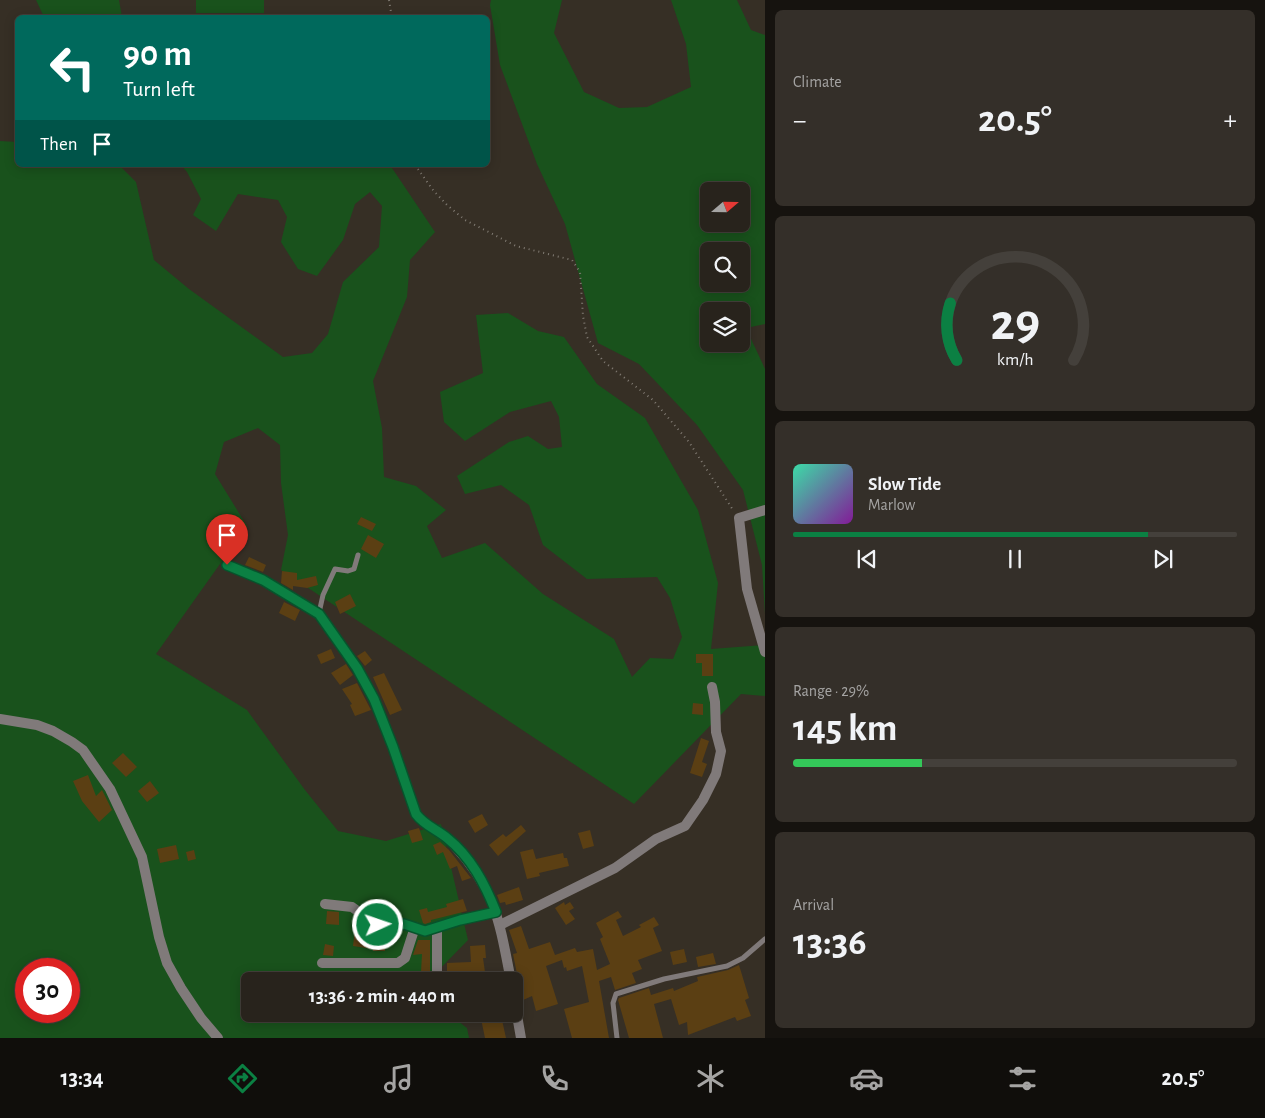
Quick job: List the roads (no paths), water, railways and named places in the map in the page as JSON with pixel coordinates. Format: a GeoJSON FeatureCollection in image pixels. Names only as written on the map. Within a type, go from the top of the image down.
{"type":"FeatureCollection","features":[{"type":"Feature","properties":{"kind":"street"},"geometry":{"type":"LineString","coordinates":[[765,510],[739,518],[747,590],[765,652]]}},
{"type":"Feature","properties":{"kind":"street"},"geometry":{"type":"LineString","coordinates":[[227,565],[263,580],[319,614],[357,668],[374,699],[416,814],[420,820],[449,839],[471,863],[485,885],[500,925],[509,972]]}},
{"type":"Feature","properties":{"kind":"street"},"geometry":{"type":"LineString","coordinates":[[500,925],[615,868],[656,839],[685,826],[703,800],[716,774],[721,751],[716,732],[716,702],[712,687]]}},
{"type":"Feature","properties":{"kind":"street"},"geometry":{"type":"LineString","coordinates":[[0,719],[53,731],[72,742],[83,750],[110,789],[142,857],[159,937],[167,963],[196,1010],[218,1038]]}},
{"type":"Feature","properties":{"kind":"street"},"geometry":{"type":"LineString","coordinates":[[325,904],[352,907],[378,925],[392,926],[404,924],[425,931],[496,912]]}},
{"type":"Feature","properties":{"kind":"street"},"geometry":{"type":"LineString","coordinates":[[322,963],[398,963],[406,958],[415,927]]}},
{"type":"Feature","properties":{"kind":"street"},"geometry":{"type":"LineString","coordinates":[[437,928],[437,972]]}},
{"type":"Feature","properties":{"kind":"street"},"geometry":{"type":"LineString","coordinates":[[518,1022],[521,1038]]}},
{"type":"Feature","properties":{"kind":"lane"},"geometry":{"type":"LineString","coordinates":[[319,614],[323,595],[335,569],[354,569],[358,554]]}},
{"type":"Feature","properties":{"kind":"lane"},"geometry":{"type":"LineString","coordinates":[[617,1038],[613,1003],[616,994],[664,979],[727,966],[742,958],[765,939]]}}]}
